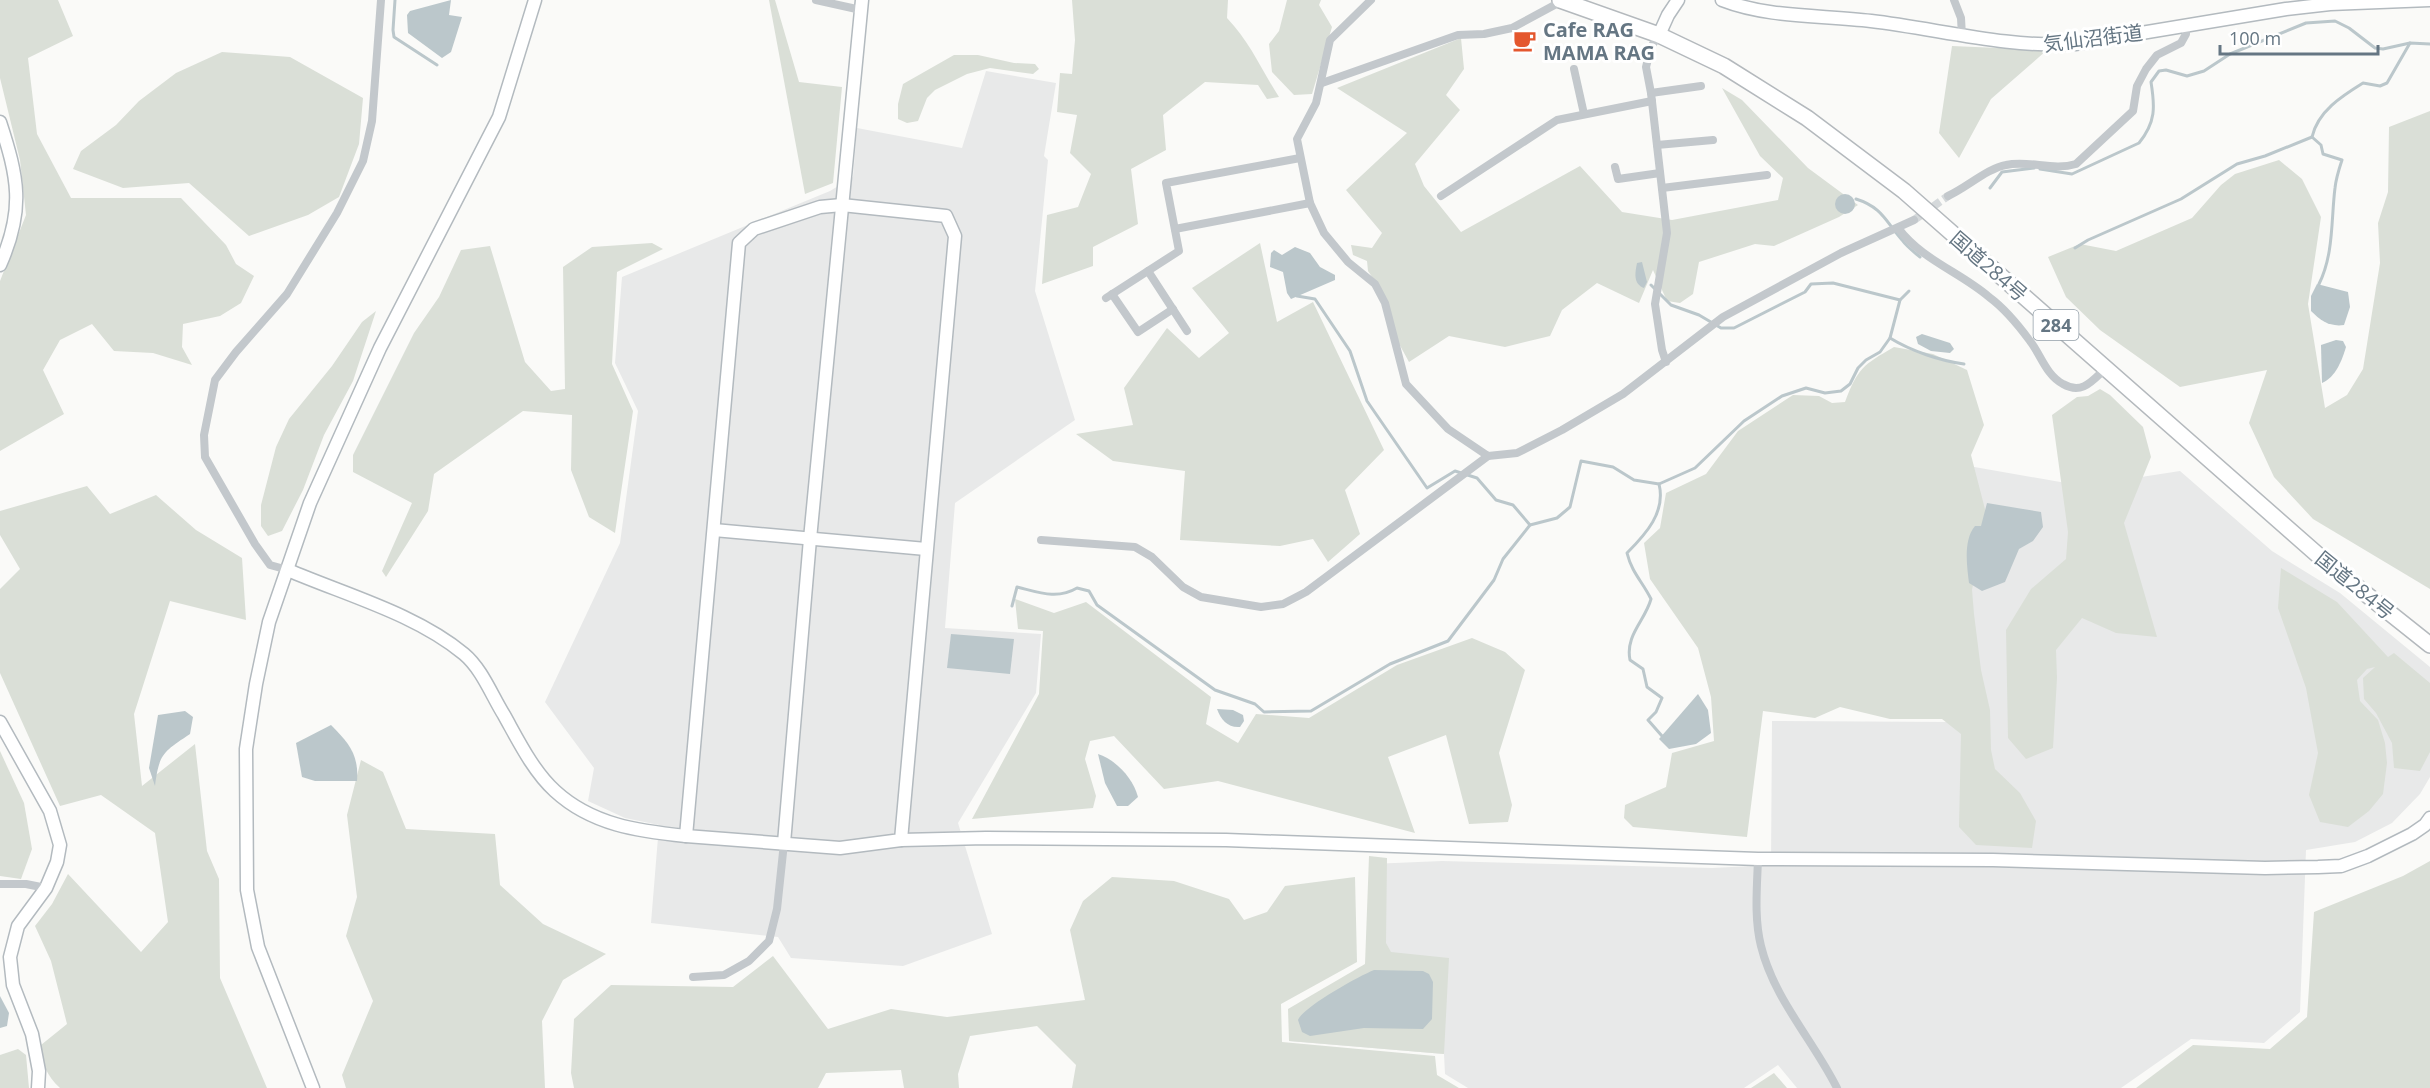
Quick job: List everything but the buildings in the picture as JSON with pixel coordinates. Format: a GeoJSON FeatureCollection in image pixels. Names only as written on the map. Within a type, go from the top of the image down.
{"type":"FeatureCollection","features":[{"type":"Feature","properties":{"kind":"highway","name":"国道284号"},"geometry":{"type":"LineString","coordinates":[[1561,0],[1659,35],[1724,66],[1807,118],[1904,191],[2327,563],[2430,645]]}},
{"type":"Feature","properties":{"kind":"street"},"geometry":{"type":"LineString","coordinates":[[381,0],[372,121],[363,161],[338,213],[287,294],[236,352],[215,380],[204,435],[206,457],[255,544],[270,565],[288,570],[409,619],[438,635],[466,656],[482,677],[522,748],[554,790],[579,808],[607,822],[639,832],[840,848],[901,840],[986,838],[1226,840],[1758,859],[1993,860],[2265,868],[2341,866],[2397,842],[2425,825],[2430,818]]}},
{"type":"Feature","properties":{"kind":"street"},"geometry":{"type":"LineString","coordinates":[[313,1088],[258,947],[247,890],[246,749],[269,622],[310,503],[380,348],[499,117],[535,0]]}},
{"type":"Feature","properties":{"kind":"street"},"geometry":{"type":"LineString","coordinates":[[693,977],[724,975],[749,961],[769,941],[777,909],[861,5],[816,0]]}},
{"type":"Feature","properties":{"kind":"street"},"geometry":{"type":"LineString","coordinates":[[1371,0],[1330,40],[1316,103],[1297,139],[1310,203],[1324,234],[1348,262],[1375,284],[1385,303],[1406,384],[1448,429],[1488,456]]}},
{"type":"Feature","properties":{"kind":"street"},"geometry":{"type":"LineString","coordinates":[[1322,83],[1458,35],[1484,34],[1512,28],[1561,0]]}},
{"type":"Feature","properties":{"kind":"street"},"geometry":{"type":"LineString","coordinates":[[1666,362],[1655,304],[1667,233],[1652,97],[1646,67],[1651,47],[1678,0]]}},
{"type":"Feature","properties":{"kind":"street","name":"気仙沼街道"},"geometry":{"type":"LineString","coordinates":[[1722,0],[1736,5],[1771,11],[1870,20],[1962,36],[2048,46],[2085,43],[2186,25],[2330,4],[2430,0]]}},
{"type":"Feature","properties":{"kind":"street"},"geometry":{"type":"LineString","coordinates":[[1954,0],[1961,18],[1962,36]]}},
{"type":"Feature","properties":{"kind":"street"},"geometry":{"type":"LineString","coordinates":[[1948,196],[2002,166],[2015,164],[2066,167],[2076,164],[2133,111],[2137,86],[2146,69],[2157,55],[2181,43],[2186,34],[2186,25]]}},
{"type":"Feature","properties":{"kind":"street"},"geometry":{"type":"LineString","coordinates":[[1574,69],[1584,114]]}},
{"type":"Feature","properties":{"kind":"street"},"geometry":{"type":"LineString","coordinates":[[1441,196],[1557,120],[1701,86]]}},
{"type":"Feature","properties":{"kind":"street"},"geometry":{"type":"LineString","coordinates":[[0,122],[16,173],[18,200],[13,230],[0,265]]}},
{"type":"Feature","properties":{"kind":"street"},"geometry":{"type":"LineString","coordinates":[[1657,145],[1713,140]]}},
{"type":"Feature","properties":{"kind":"street"},"geometry":{"type":"LineString","coordinates":[[1173,309],[1138,332],[1109,296],[1179,251],[1167,183],[1300,159]]}},
{"type":"Feature","properties":{"kind":"street"},"geometry":{"type":"LineString","coordinates":[[1615,167],[1618,179],[1660,173]]}},
{"type":"Feature","properties":{"kind":"street"},"geometry":{"type":"LineString","coordinates":[[1662,188],[1767,175]]}},
{"type":"Feature","properties":{"kind":"street"},"geometry":{"type":"LineString","coordinates":[[1175,229],[1310,203]]}},
{"type":"Feature","properties":{"kind":"street"},"geometry":{"type":"LineString","coordinates":[[686,836],[739,243],[754,229],[820,207],[842,205],[946,216],[955,236],[901,840]]}},
{"type":"Feature","properties":{"kind":"street"},"geometry":{"type":"LineString","coordinates":[[1041,540],[1135,547],[1152,557],[1183,587],[1201,597],[1261,607],[1283,604],[1306,592],[1488,456],[1516,453],[1562,430],[1623,394],[1731,312],[1841,253],[1914,220]]}},
{"type":"Feature","properties":{"kind":"street"},"geometry":{"type":"LineString","coordinates":[[1898,228],[1922,253],[1990,297],[2030,341],[2050,374],[2062,384],[2077,389],[2083,388],[2105,369]]}},
{"type":"Feature","properties":{"kind":"street"},"geometry":{"type":"LineString","coordinates":[[1148,271],[1187,331]]}},
{"type":"Feature","properties":{"kind":"street"},"geometry":{"type":"LineString","coordinates":[[714,530],[926,549]]}},
{"type":"Feature","properties":{"kind":"street"},"geometry":{"type":"LineString","coordinates":[[0,722],[50,811],[56,827],[59,853],[46,888],[18,926],[10,957],[13,985],[32,1034],[42,1086]]}},
{"type":"Feature","properties":{"kind":"street"},"geometry":{"type":"LineString","coordinates":[[1758,859],[1756,917],[1761,946],[1780,994],[1837,1088]]}},
{"type":"Feature","properties":{"kind":"street"},"geometry":{"type":"LineString","coordinates":[[0,884],[26,884],[46,888]]}},
{"type":"Feature","properties":{"kind":"shaded area"},"geometry":{"type":"Polygon","coordinates":[[[0,0],[58,0],[73,36],[28,58],[37,134],[71,198],[181,198],[226,245],[236,264],[254,276],[241,303],[220,316],[183,324],[182,347],[192,365],[153,353],[114,351],[92,324],[60,340],[43,370],[64,414],[0,451],[0,281],[26,215],[20,160],[0,78],[0,0]]]}},
{"type":"Feature","properties":{"kind":"shaded area"},"geometry":{"type":"Polygon","coordinates":[[[451,0],[449,15],[462,17],[451,52],[442,58],[408,33],[407,15],[410,11],[451,0]]]}},
{"type":"Feature","properties":{"kind":"shaded area"},"geometry":{"type":"Polygon","coordinates":[[[769,0],[775,0],[799,82],[842,87],[833,183],[805,194],[769,0]]]}},
{"type":"Feature","properties":{"kind":"shaded area"},"geometry":{"type":"Polygon","coordinates":[[[1072,0],[1228,0],[1227,18],[1249,46],[1279,97],[1267,99],[1258,85],[1205,82],[1163,115],[1166,150],[1131,169],[1138,224],[1093,247],[1093,266],[1042,284],[1047,215],[1078,207],[1091,174],[1070,153],[1077,115],[1057,112],[1060,73],[1072,74],[1075,40],[1072,0]]]}},
{"type":"Feature","properties":{"kind":"shaded area"},"geometry":{"type":"Polygon","coordinates":[[[1287,0],[1321,0],[1319,5],[1332,27],[1312,94],[1294,95],[1272,72],[1269,44],[1279,31],[1287,0]]]}},
{"type":"Feature","properties":{"kind":"shaded area"},"geometry":{"type":"Polygon","coordinates":[[[1461,38],[1464,69],[1446,95],[1460,110],[1415,164],[1424,186],[1461,232],[1580,166],[1622,212],[1672,220],[1778,200],[1783,178],[1760,156],[1722,88],[1742,100],[1808,168],[1858,205],[1839,217],[1774,246],[1755,244],[1699,262],[1693,294],[1680,303],[1667,301],[1653,270],[1639,303],[1597,283],[1562,310],[1550,336],[1505,347],[1449,336],[1409,362],[1397,340],[1387,299],[1368,271],[1367,261],[1353,255],[1351,245],[1372,248],[1382,233],[1346,190],[1407,133],[1337,88],[1461,38]]]}},
{"type":"Feature","properties":{"kind":"shaded area"},"geometry":{"type":"Polygon","coordinates":[[[1952,46],[2047,50],[1991,99],[1959,158],[1939,133],[1952,46]]]}},
{"type":"Feature","properties":{"kind":"shaded area"},"geometry":{"type":"Polygon","coordinates":[[[222,52],[290,57],[363,98],[359,144],[339,197],[308,215],[249,236],[189,183],[123,188],[73,169],[81,151],[116,125],[139,101],[176,73],[222,52]]]}},
{"type":"Feature","properties":{"kind":"shaded area"},"geometry":{"type":"Polygon","coordinates":[[[954,55],[978,55],[1014,63],[1035,64],[1039,69],[1033,74],[990,68],[967,74],[935,90],[927,98],[918,121],[907,123],[898,119],[898,104],[903,84],[954,55]]]}},
{"type":"Feature","properties":{"kind":"shaded area"},"geometry":{"type":"Polygon","coordinates":[[[986,71],[1056,83],[1044,156],[1048,160],[1035,291],[1075,420],[955,503],[945,628],[1041,634],[1036,693],[958,823],[992,934],[903,966],[791,958],[778,937],[651,923],[659,825],[625,818],[588,801],[594,768],[545,702],[620,543],[638,411],[615,363],[622,277],[830,191],[853,177],[857,128],[962,148],[986,71]]]}},
{"type":"Feature","properties":{"kind":"shaded area"},"geometry":{"type":"Polygon","coordinates":[[[2430,111],[2430,589],[2313,519],[2274,477],[2249,423],[2267,370],[2180,387],[2100,330],[2066,297],[2048,257],[2080,244],[2116,251],[2192,218],[2221,185],[2235,174],[2279,160],[2302,179],[2321,217],[2308,304],[2325,408],[2347,395],[2363,369],[2380,263],[2378,223],[2388,192],[2389,127],[2430,111]]]}},
{"type":"Feature","properties":{"kind":"shaded area"},"geometry":{"type":"Polygon","coordinates":[[[1841,194],[1849,194],[1855,200],[1855,208],[1849,214],[1841,214],[1835,208],[1835,200],[1841,194]]]}},
{"type":"Feature","properties":{"kind":"shaded area"},"geometry":{"type":"Polygon","coordinates":[[[652,243],[663,249],[617,272],[612,364],[633,411],[615,533],[589,517],[571,470],[572,415],[523,411],[434,474],[428,511],[386,577],[382,571],[412,503],[353,472],[353,455],[414,333],[439,297],[461,250],[490,246],[525,362],[551,391],[565,389],[563,267],[592,247],[652,243]]]}},
{"type":"Feature","properties":{"kind":"shaded area"},"geometry":{"type":"Polygon","coordinates":[[[1260,243],[1277,322],[1313,302],[1384,450],[1345,490],[1360,534],[1328,562],[1313,539],[1280,546],[1180,540],[1185,471],[1113,461],[1076,434],[1133,425],[1124,388],[1167,328],[1199,358],[1229,333],[1192,288],[1260,243]]]}},
{"type":"Feature","properties":{"kind":"shaded area"},"geometry":{"type":"Polygon","coordinates":[[[1295,247],[1310,253],[1320,267],[1335,275],[1335,280],[1291,299],[1287,293],[1283,272],[1270,267],[1271,253],[1274,250],[1282,255],[1295,247]]]}},
{"type":"Feature","properties":{"kind":"shaded area"},"geometry":{"type":"Polygon","coordinates":[[[1642,262],[1647,282],[1644,288],[1638,284],[1636,278],[1637,263],[1642,262]]]}},
{"type":"Feature","properties":{"kind":"shaded area"},"geometry":{"type":"Polygon","coordinates":[[[2317,284],[2348,292],[2350,307],[2344,325],[2326,322],[2311,311],[2311,296],[2317,284]]]}},
{"type":"Feature","properties":{"kind":"shaded area"},"geometry":{"type":"Polygon","coordinates":[[[376,311],[353,381],[324,435],[303,490],[282,531],[268,536],[261,526],[261,505],[276,447],[289,419],[332,366],[362,322],[376,311]]]}},
{"type":"Feature","properties":{"kind":"shaded area"},"geometry":{"type":"Polygon","coordinates":[[[1922,334],[1950,343],[1954,349],[1950,353],[1931,351],[1918,344],[1916,337],[1922,334]]]}},
{"type":"Feature","properties":{"kind":"shaded area"},"geometry":{"type":"Polygon","coordinates":[[[2336,340],[2343,341],[2346,347],[2335,372],[2322,383],[2321,345],[2336,340]]]}},
{"type":"Feature","properties":{"kind":"shaded area"},"geometry":{"type":"Polygon","coordinates":[[[1894,347],[1933,354],[1967,370],[1984,425],[1971,455],[1986,513],[1972,590],[1974,614],[1981,670],[1990,710],[1991,750],[1995,769],[2020,793],[2036,821],[2032,848],[1976,845],[1959,827],[1961,734],[1942,719],[1890,719],[1840,707],[1815,718],[1763,711],[1747,837],[1633,827],[1624,818],[1625,805],[1666,787],[1672,753],[1714,741],[1711,697],[1698,648],[1650,579],[1644,543],[1660,528],[1666,493],[1706,474],[1738,431],[1793,395],[1819,396],[1832,403],[1845,402],[1863,368],[1894,347]]]}},
{"type":"Feature","properties":{"kind":"shaded area"},"geometry":{"type":"Polygon","coordinates":[[[2100,389],[2110,395],[2143,427],[2151,457],[2124,523],[2157,637],[2116,633],[2082,618],[2056,650],[2057,678],[2053,748],[2026,759],[2008,738],[2006,630],[2031,589],[2066,559],[2068,532],[2052,415],[2077,397],[2088,396],[2100,389]]]}},
{"type":"Feature","properties":{"kind":"shaded area"},"geometry":{"type":"Polygon","coordinates":[[[1946,462],[2083,486],[2180,471],[2272,551],[2340,593],[2430,667],[2430,777],[2420,794],[2392,823],[2355,842],[2306,850],[2300,1012],[2264,1043],[2191,1039],[2121,1088],[1797,1088],[1778,1065],[1744,1088],[1468,1088],[1445,1074],[1444,1054],[1289,1041],[1289,1010],[1367,968],[1371,864],[1442,861],[1712,868],[1771,865],[1772,721],[1950,722],[1946,462]]]}},
{"type":"Feature","properties":{"kind":"shaded area"},"geometry":{"type":"Polygon","coordinates":[[[87,486],[110,514],[156,495],[196,530],[242,558],[246,620],[170,601],[134,714],[142,786],[195,744],[207,851],[219,879],[220,978],[267,1088],[60,1088],[48,1074],[42,1058],[41,1045],[67,1024],[51,961],[35,926],[52,904],[68,874],[141,952],[168,922],[155,833],[101,795],[60,806],[0,673],[0,589],[20,569],[0,535],[0,511],[87,486]]]}},
{"type":"Feature","properties":{"kind":"shaded area"},"geometry":{"type":"Polygon","coordinates":[[[1987,503],[2041,512],[2043,527],[2033,541],[2019,549],[2005,582],[1982,591],[1969,583],[1967,546],[1975,526],[1981,526],[1987,503]]]}},
{"type":"Feature","properties":{"kind":"shaded area"},"geometry":{"type":"Polygon","coordinates":[[[2281,568],[2337,602],[2388,657],[2394,653],[2430,683],[2430,752],[2420,771],[2394,768],[2392,743],[2376,713],[2364,699],[2363,678],[2375,667],[2367,669],[2357,680],[2360,701],[2378,720],[2385,743],[2387,763],[2383,794],[2369,811],[2348,827],[2320,822],[2309,795],[2318,753],[2306,688],[2278,608],[2281,568]]]}},
{"type":"Feature","properties":{"kind":"shaded area"},"geometry":{"type":"Polygon","coordinates":[[[1015,599],[1054,613],[1086,602],[1211,697],[1206,724],[1238,743],[1256,714],[1309,718],[1397,665],[1472,638],[1505,652],[1525,670],[1499,753],[1512,805],[1508,822],[1469,824],[1446,735],[1388,757],[1415,833],[1218,781],[1164,789],[1114,736],[1090,741],[1085,759],[1096,796],[1093,808],[972,819],[1039,694],[1043,631],[1018,629],[1015,599]]]}},
{"type":"Feature","properties":{"kind":"shaded area"},"geometry":{"type":"Polygon","coordinates":[[[951,634],[1014,639],[1010,674],[947,668],[951,634]]]}},
{"type":"Feature","properties":{"kind":"shaded area"},"geometry":{"type":"Polygon","coordinates":[[[1698,694],[1708,710],[1711,733],[1696,744],[1669,749],[1659,739],[1698,694]]]}},
{"type":"Feature","properties":{"kind":"shaded area"},"geometry":{"type":"Polygon","coordinates":[[[1217,709],[1233,710],[1243,715],[1244,721],[1240,727],[1229,725],[1217,709]]]}},
{"type":"Feature","properties":{"kind":"shaded area"},"geometry":{"type":"Polygon","coordinates":[[[185,711],[193,717],[190,734],[164,755],[158,767],[155,786],[149,768],[158,715],[185,711]]]}},
{"type":"Feature","properties":{"kind":"shaded area"},"geometry":{"type":"Polygon","coordinates":[[[331,725],[352,750],[357,781],[315,781],[302,777],[296,743],[331,725]]]}},
{"type":"Feature","properties":{"kind":"shaded area"},"geometry":{"type":"Polygon","coordinates":[[[0,751],[24,803],[32,849],[21,879],[0,876],[0,751]]]}},
{"type":"Feature","properties":{"kind":"shaded area"},"geometry":{"type":"Polygon","coordinates":[[[1098,754],[1117,765],[1132,783],[1138,797],[1128,806],[1117,806],[1105,783],[1098,754]]]}},
{"type":"Feature","properties":{"kind":"shaded area"},"geometry":{"type":"Polygon","coordinates":[[[361,760],[383,772],[406,829],[495,834],[500,885],[543,924],[606,954],[563,980],[542,1021],[545,1088],[346,1088],[342,1075],[373,1001],[346,936],[357,897],[347,815],[361,760]]]}},
{"type":"Feature","properties":{"kind":"shaded area"},"geometry":{"type":"Polygon","coordinates":[[[1369,856],[1387,858],[1386,943],[1391,952],[1449,958],[1444,1054],[1289,1041],[1288,1009],[1365,964],[1369,856]]]}},
{"type":"Feature","properties":{"kind":"shaded area"},"geometry":{"type":"Polygon","coordinates":[[[2430,861],[2430,1088],[2136,1088],[2193,1045],[2270,1049],[2307,1017],[2314,912],[2403,876],[2430,861]]]}},
{"type":"Feature","properties":{"kind":"shaded area"},"geometry":{"type":"Polygon","coordinates":[[[1112,877],[1174,881],[1229,899],[1244,920],[1267,912],[1285,886],[1355,877],[1357,962],[1281,1004],[1282,1042],[1435,1056],[1437,1075],[1459,1088],[1072,1088],[1076,1065],[1037,1026],[970,1036],[958,1074],[959,1088],[904,1088],[901,1070],[826,1073],[818,1088],[574,1088],[571,1073],[574,1019],[611,985],[733,987],[773,956],[828,1029],[891,1009],[947,1017],[1085,1000],[1070,930],[1083,901],[1112,877]]]}},
{"type":"Feature","properties":{"kind":"shaded area"},"geometry":{"type":"Polygon","coordinates":[[[1374,970],[1423,971],[1429,974],[1433,982],[1432,1019],[1423,1029],[1364,1028],[1310,1036],[1302,1032],[1298,1020],[1302,1014],[1320,1000],[1374,970]]]}},
{"type":"Feature","properties":{"kind":"shaded area"},"geometry":{"type":"Polygon","coordinates":[[[0,996],[9,1013],[7,1026],[0,1028],[0,996]]]}},
{"type":"Feature","properties":{"kind":"shaded area"},"geometry":{"type":"Polygon","coordinates":[[[18,1049],[26,1055],[29,1088],[0,1088],[0,1055],[18,1049]]]}},
{"type":"Feature","properties":{"kind":"shaded area"},"geometry":{"type":"Polygon","coordinates":[[[1774,1073],[1787,1088],[1751,1088],[1774,1073]]]}},
{"type":"Feature","properties":{"kind":"waterway"},"geometry":{"type":"LineString","coordinates":[[395,0],[394,37],[437,65]]}},
{"type":"Feature","properties":{"kind":"waterway"},"geometry":{"type":"LineString","coordinates":[[2040,169],[2072,174],[2139,143],[2149,128],[2153,114],[2151,82],[2159,71],[2166,70],[2187,76],[2204,71],[2230,54],[2306,23],[2335,21],[2349,28],[2375,48],[2383,49],[2410,43],[2430,44]]}},
{"type":"Feature","properties":{"kind":"waterway"},"geometry":{"type":"LineString","coordinates":[[2319,284],[2330,249],[2335,184],[2342,160],[2323,154],[2321,145],[2312,137],[2315,128],[2325,112],[2347,93],[2363,83],[2380,86],[2387,83],[2410,43]]}},
{"type":"Feature","properties":{"kind":"waterway"},"geometry":{"type":"LineString","coordinates":[[2075,248],[2088,240],[2181,199],[2237,164],[2265,156],[2312,137]]}},
{"type":"Feature","properties":{"kind":"waterway"},"geometry":{"type":"LineString","coordinates":[[1990,188],[2002,172],[2034,168]]}},
{"type":"Feature","properties":{"kind":"waterway"},"geometry":{"type":"LineString","coordinates":[[1856,199],[1878,211],[1906,245],[1920,257]]}},
{"type":"Feature","properties":{"kind":"waterway"},"geometry":{"type":"LineString","coordinates":[[1651,285],[1671,305],[1699,315],[1721,328],[1734,328],[1805,292],[1811,284],[1833,283],[1900,300]]}},
{"type":"Feature","properties":{"kind":"waterway"},"geometry":{"type":"LineString","coordinates":[[1909,291],[1900,300],[1890,338],[1926,355],[1964,364]]}},
{"type":"Feature","properties":{"kind":"waterway"},"geometry":{"type":"LineString","coordinates":[[1297,296],[1315,299],[1350,351],[1367,401],[1427,488],[1455,471],[1477,478],[1496,500],[1513,505],[1530,525]]}},
{"type":"Feature","properties":{"kind":"waterway"},"geometry":{"type":"LineString","coordinates":[[1012,606],[1017,587],[1047,594],[1062,594],[1077,588],[1089,591],[1097,605],[1215,690],[1255,704],[1264,712],[1311,711],[1390,664],[1448,641],[1494,580],[1503,559],[1530,525],[1557,518],[1570,507],[1581,461],[1613,467],[1634,480],[1659,484],[1695,468],[1744,421],[1782,396],[1806,388],[1825,393],[1841,391],[1850,384],[1858,368],[1880,352],[1890,338]]}},
{"type":"Feature","properties":{"kind":"waterway"},"geometry":{"type":"LineString","coordinates":[[1659,484],[1660,504],[1653,522],[1627,553],[1634,572],[1651,599],[1630,643],[1630,660],[1643,669],[1647,687],[1662,698],[1656,712],[1648,720],[1662,736]]}},
{"type":"Feature","properties":{"kind":"tunnel"},"geometry":{"type":"LineString","coordinates":[[1914,220],[1948,196]]}},
{"type":"Feature","properties":{"kind":"place","name":"Cafe RAG MAMA RAG"},"geometry":{"type":"Point","coordinates":[1525,41]}}]}
